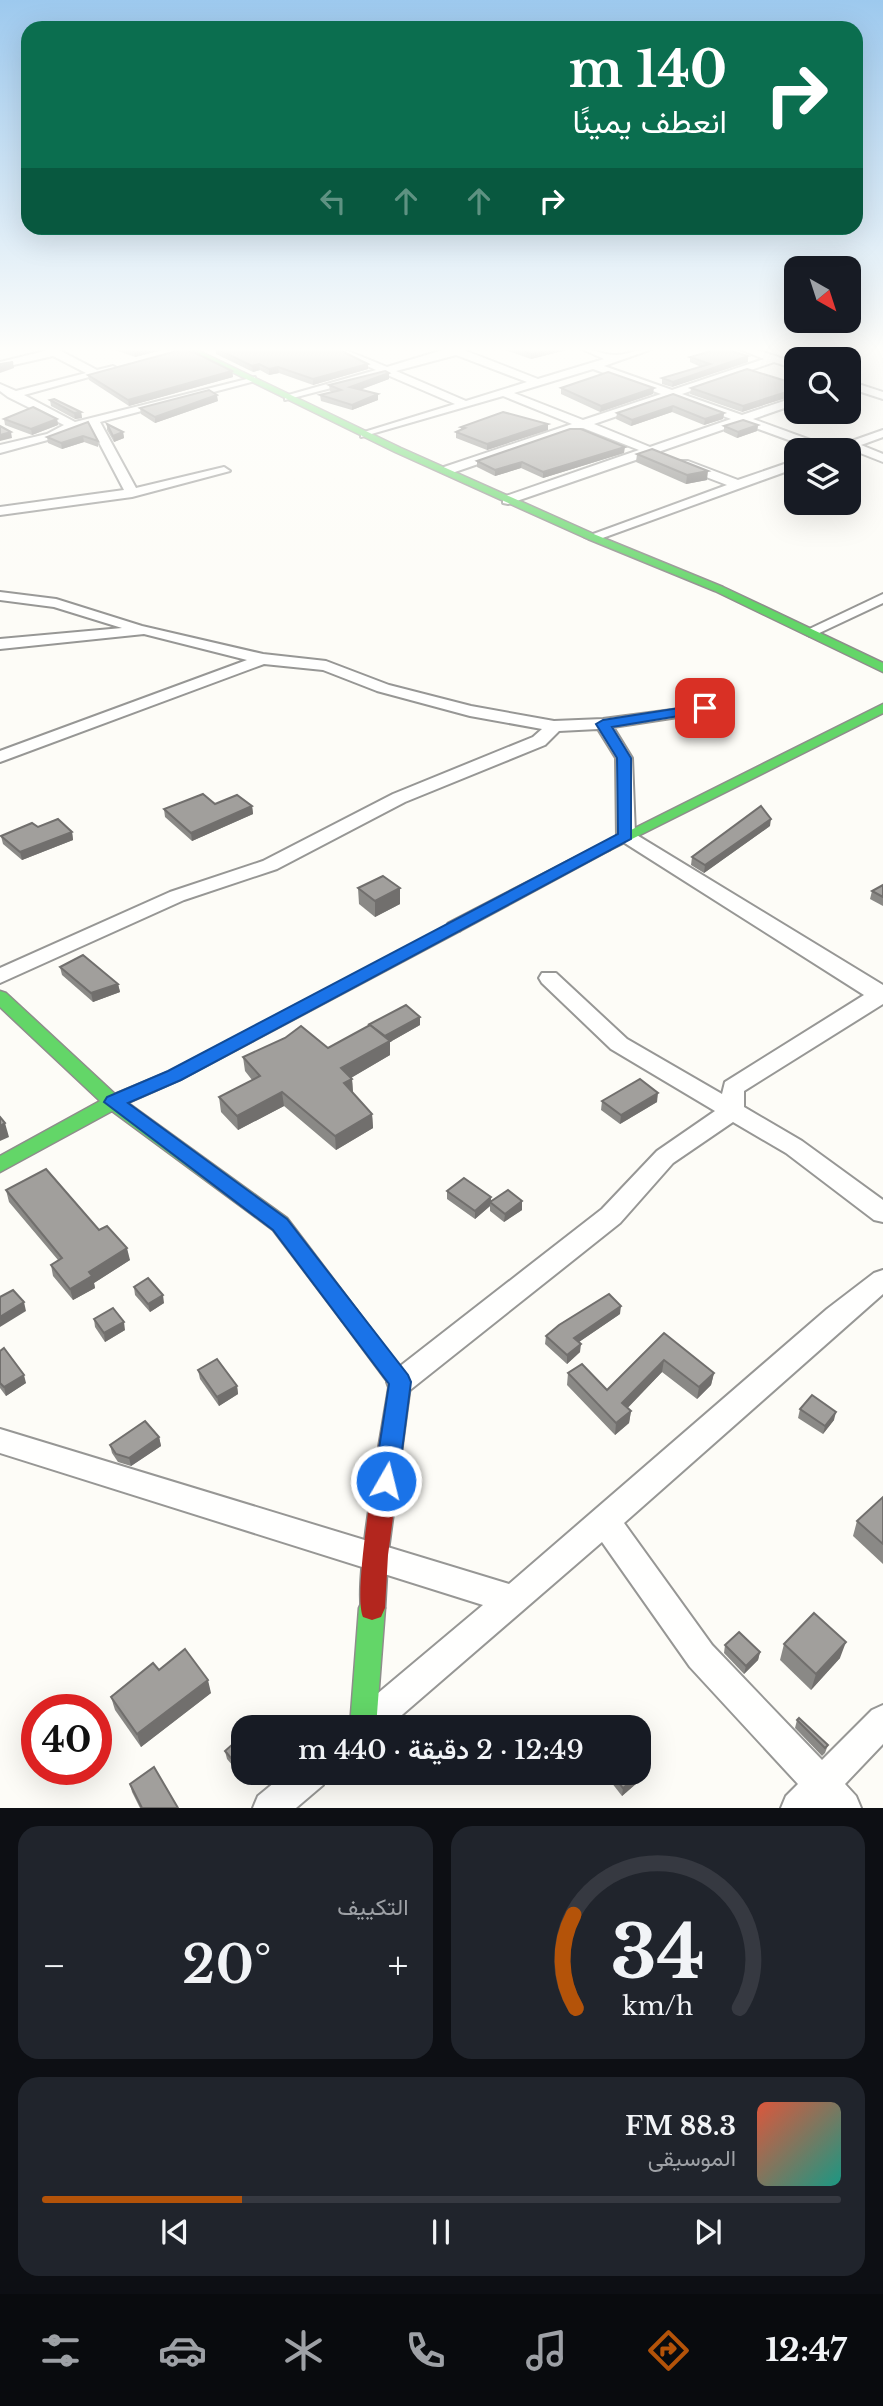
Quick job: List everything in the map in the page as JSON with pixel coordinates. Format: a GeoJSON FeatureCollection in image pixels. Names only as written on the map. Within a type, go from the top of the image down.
{"type":"FeatureCollection","features":[{"type":"Feature","properties":{"kind":"street"},"geometry":{"type":"LineString","coordinates":[[0,449],[57,433]]}},
{"type":"Feature","properties":{"kind":"street"},"geometry":{"type":"LineString","coordinates":[[101,433],[132,493]]}},
{"type":"Feature","properties":{"kind":"street"},"geometry":{"type":"LineString","coordinates":[[362,433],[592,537],[719,589],[883,668]]}},
{"type":"Feature","properties":{"kind":"street"},"geometry":{"type":"LineString","coordinates":[[365,435],[370,433]]}},
{"type":"Feature","properties":{"kind":"street"},"geometry":{"type":"LineString","coordinates":[[448,470],[555,433]]}},
{"type":"Feature","properties":{"kind":"street"},"geometry":{"type":"LineString","coordinates":[[606,433],[739,485]]}},
{"type":"Feature","properties":{"kind":"street"},"geometry":{"type":"LineString","coordinates":[[508,500],[704,433]]}},
{"type":"Feature","properties":{"kind":"street"},"geometry":{"type":"LineString","coordinates":[[861,441],[882,433]]}},
{"type":"Feature","properties":{"kind":"street"},"geometry":{"type":"LineString","coordinates":[[861,449],[883,457]]}},
{"type":"Feature","properties":{"kind":"street"},"geometry":{"type":"LineString","coordinates":[[592,537],[784,468]]}},
{"type":"Feature","properties":{"kind":"street"},"geometry":{"type":"LineString","coordinates":[[0,511],[132,493],[224,471]]}},
{"type":"Feature","properties":{"kind":"street"},"geometry":{"type":"LineString","coordinates":[[0,596],[56,603],[144,630],[262,659],[326,666],[383,688],[470,711],[554,726],[603,724],[705,708]]}},
{"type":"Feature","properties":{"kind":"street"},"geometry":{"type":"LineString","coordinates":[[810,632],[883,598]]}},
{"type":"Feature","properties":{"kind":"street"},"geometry":{"type":"LineString","coordinates":[[0,644],[144,630]]}},
{"type":"Feature","properties":{"kind":"street"},"geometry":{"type":"LineString","coordinates":[[0,757],[262,659]]}},
{"type":"Feature","properties":{"kind":"street"},"geometry":{"type":"LineString","coordinates":[[0,1165],[113,1102],[174,1076],[626,836],[883,708]]}},
{"type":"Feature","properties":{"kind":"street"},"geometry":{"type":"LineString","coordinates":[[603,724],[624,758],[626,836]]}},
{"type":"Feature","properties":{"kind":"street"},"geometry":{"type":"LineString","coordinates":[[0,976],[177,896],[270,864],[399,798],[539,741],[554,726]]}},
{"type":"Feature","properties":{"kind":"street"},"geometry":{"type":"LineString","coordinates":[[626,836],[882,994],[733,1087],[733,1110]]}},
{"type":"Feature","properties":{"kind":"street"},"geometry":{"type":"LineString","coordinates":[[549,978],[619,1044],[794,1147],[883,1213]]}},
{"type":"Feature","properties":{"kind":"street"},"geometry":{"type":"LineString","coordinates":[[0,997],[113,1102],[280,1224],[400,1382]]}},
{"type":"Feature","properties":{"kind":"street"},"geometry":{"type":"LineString","coordinates":[[364,1715],[376,1555],[400,1382],[611,1216],[665,1157],[733,1110]]}},
{"type":"Feature","properties":{"kind":"street"},"geometry":{"type":"LineString","coordinates":[[377,1715],[605,1521],[826,1326],[883,1280]]}},
{"type":"Feature","properties":{"kind":"street"},"geometry":{"type":"LineString","coordinates":[[0,1441],[376,1555],[513,1600]]}},
{"type":"Feature","properties":{"kind":"street"},"geometry":{"type":"LineString","coordinates":[[605,1521],[701,1656],[844,1808]]}},
{"type":"Feature","properties":{"kind":"street"},"geometry":{"type":"LineString","coordinates":[[798,1808],[883,1721]]}},
{"type":"Feature","properties":{"kind":"street"},"geometry":{"type":"LineString","coordinates":[[270,1808],[296,1785]]}},
{"type":"Feature","properties":{"kind":"building"},"geometry":{"type":"Polygon","coordinates":[[[57,433],[94,433],[98,441],[83,436],[61,443],[47,437],[57,433]]]}},
{"type":"Feature","properties":{"kind":"building"},"geometry":{"type":"Polygon","coordinates":[[[460,433],[519,433],[487,444],[460,433]]]}},
{"type":"Feature","properties":{"kind":"building"},"geometry":{"type":"Polygon","coordinates":[[[557,433],[592,433],[625,447],[543,472],[522,462],[495,470],[477,461],[557,433]]]}},
{"type":"Feature","properties":{"kind":"building"},"geometry":{"type":"Polygon","coordinates":[[[652,449],[708,471],[687,475],[637,454],[652,449]]]}},
{"type":"Feature","properties":{"kind":"building"},"geometry":{"type":"Polygon","coordinates":[[[203,794],[215,804],[237,795],[252,806],[191,833],[164,809],[203,794]]]}},
{"type":"Feature","properties":{"kind":"building"},"geometry":{"type":"Polygon","coordinates":[[[761,806],[771,819],[705,865],[692,857],[761,806]]]}},
{"type":"Feature","properties":{"kind":"building"},"geometry":{"type":"Polygon","coordinates":[[[58,819],[72,832],[20,852],[1,836],[32,823],[38,827],[58,819]]]}},
{"type":"Feature","properties":{"kind":"building"},"geometry":{"type":"Polygon","coordinates":[[[383,876],[400,888],[375,901],[358,888],[383,876]]]}},
{"type":"Feature","properties":{"kind":"building"},"geometry":{"type":"Polygon","coordinates":[[[883,885],[883,897],[872,891],[883,885]]]}},
{"type":"Feature","properties":{"kind":"building"},"geometry":{"type":"Polygon","coordinates":[[[83,955],[118,984],[91,993],[60,967],[83,955]]]}},
{"type":"Feature","properties":{"kind":"building"},"geometry":{"type":"Polygon","coordinates":[[[406,1005],[420,1017],[385,1036],[368,1025],[406,1005]]]}},
{"type":"Feature","properties":{"kind":"building"},"geometry":{"type":"Polygon","coordinates":[[[370,1025],[390,1041],[341,1068],[352,1079],[344,1083],[372,1114],[335,1136],[282,1092],[237,1116],[219,1097],[260,1076],[243,1057],[285,1038],[301,1026],[328,1048],[370,1025]]]}},
{"type":"Feature","properties":{"kind":"building"},"geometry":{"type":"Polygon","coordinates":[[[640,1079],[658,1093],[621,1115],[602,1101],[640,1079]]]}},
{"type":"Feature","properties":{"kind":"building"},"geometry":{"type":"Polygon","coordinates":[[[46,1169],[99,1230],[107,1226],[127,1248],[89,1272],[92,1276],[70,1289],[51,1265],[62,1258],[6,1190],[46,1169]]]}},
{"type":"Feature","properties":{"kind":"building"},"geometry":{"type":"Polygon","coordinates":[[[464,1178],[491,1197],[475,1211],[447,1191],[464,1178]]]}},
{"type":"Feature","properties":{"kind":"building"},"geometry":{"type":"Polygon","coordinates":[[[508,1190],[522,1201],[505,1214],[490,1202],[508,1190]]]}},
{"type":"Feature","properties":{"kind":"building"},"geometry":{"type":"Polygon","coordinates":[[[148,1278],[163,1295],[148,1304],[134,1287],[148,1278]]]}},
{"type":"Feature","properties":{"kind":"building"},"geometry":{"type":"Polygon","coordinates":[[[13,1290],[24,1302],[0,1317],[0,1297],[13,1290]]]}},
{"type":"Feature","properties":{"kind":"building"},"geometry":{"type":"Polygon","coordinates":[[[609,1294],[621,1306],[574,1338],[581,1344],[567,1355],[546,1336],[559,1325],[609,1294]]]}},
{"type":"Feature","properties":{"kind":"building"},"geometry":{"type":"Polygon","coordinates":[[[113,1308],[124,1322],[104,1333],[94,1319],[113,1308]]]}},
{"type":"Feature","properties":{"kind":"building"},"geometry":{"type":"Polygon","coordinates":[[[664,1333],[714,1373],[699,1387],[664,1360],[622,1403],[631,1411],[616,1423],[568,1373],[582,1364],[607,1390],[664,1333]]]}},
{"type":"Feature","properties":{"kind":"building"},"geometry":{"type":"Polygon","coordinates":[[[4,1348],[24,1375],[4,1387],[0,1383],[0,1351],[4,1348]]]}},
{"type":"Feature","properties":{"kind":"building"},"geometry":{"type":"Polygon","coordinates":[[[217,1359],[237,1386],[217,1397],[198,1370],[217,1359]]]}},
{"type":"Feature","properties":{"kind":"building"},"geometry":{"type":"Polygon","coordinates":[[[812,1395],[836,1412],[825,1426],[800,1409],[812,1395]]]}},
{"type":"Feature","properties":{"kind":"building"},"geometry":{"type":"Polygon","coordinates":[[[145,1421],[159,1437],[129,1458],[116,1454],[110,1445],[145,1421]]]}},
{"type":"Feature","properties":{"kind":"building"},"geometry":{"type":"Polygon","coordinates":[[[883,1497],[883,1544],[857,1521],[883,1497]]]}},
{"type":"Feature","properties":{"kind":"building"},"geometry":{"type":"Polygon","coordinates":[[[814,1613],[846,1642],[816,1674],[784,1644],[814,1613]]]}},
{"type":"Feature","properties":{"kind":"building"},"geometry":{"type":"Polygon","coordinates":[[[739,1632],[760,1652],[746,1666],[725,1645],[739,1632]]]}},
{"type":"Feature","properties":{"kind":"building"},"geometry":{"type":"Polygon","coordinates":[[[185,1649],[208,1680],[137,1734],[112,1696],[153,1663],[159,1670],[185,1649]]]}},
{"type":"Feature","properties":{"kind":"building"},"geometry":{"type":"Polygon","coordinates":[[[799,1718],[828,1745],[825,1748],[797,1720],[799,1718]]]}},
{"type":"Feature","properties":{"kind":"building"},"geometry":{"type":"Polygon","coordinates":[[[231,1746],[231,1758],[225,1751],[231,1746]]]}},
{"type":"Feature","properties":{"kind":"building"},"geometry":{"type":"Polygon","coordinates":[[[154,1767],[178,1808],[142,1808],[130,1784],[154,1767]]]}},
{"type":"Feature","properties":{"kind":"traffic: fast"},"geometry":{"type":"LineString","coordinates":[[364,433],[592,537],[719,589],[883,668]]}},
{"type":"Feature","properties":{"kind":"traffic: fast"},"geometry":{"type":"LineString","coordinates":[[605,847],[883,708]]}},
{"type":"Feature","properties":{"kind":"traffic: fast"},"geometry":{"type":"LineString","coordinates":[[0,1165],[113,1102],[174,1076],[454,927]]}},
{"type":"Feature","properties":{"kind":"traffic: fast"},"geometry":{"type":"LineString","coordinates":[[0,997],[113,1102],[280,1224],[349,1315]]}},
{"type":"Feature","properties":{"kind":"traffic: fast"},"geometry":{"type":"LineString","coordinates":[[364,1715],[372,1608]]}},
{"type":"Feature","properties":{"kind":"traffic: jam"},"geometry":{"type":"LineString","coordinates":[[454,927],[605,847]]}},
{"type":"Feature","properties":{"kind":"traffic: jam"},"geometry":{"type":"LineString","coordinates":[[349,1315],[400,1382],[376,1555],[372,1608]]}},
{"type":"Feature","properties":{"kind":"route"},"geometry":{"type":"LineString","coordinates":[[386,1481],[400,1382],[380,1354],[280,1224],[113,1102],[174,1076],[626,836],[623,812],[624,758],[603,724],[705,708]]}}]}
